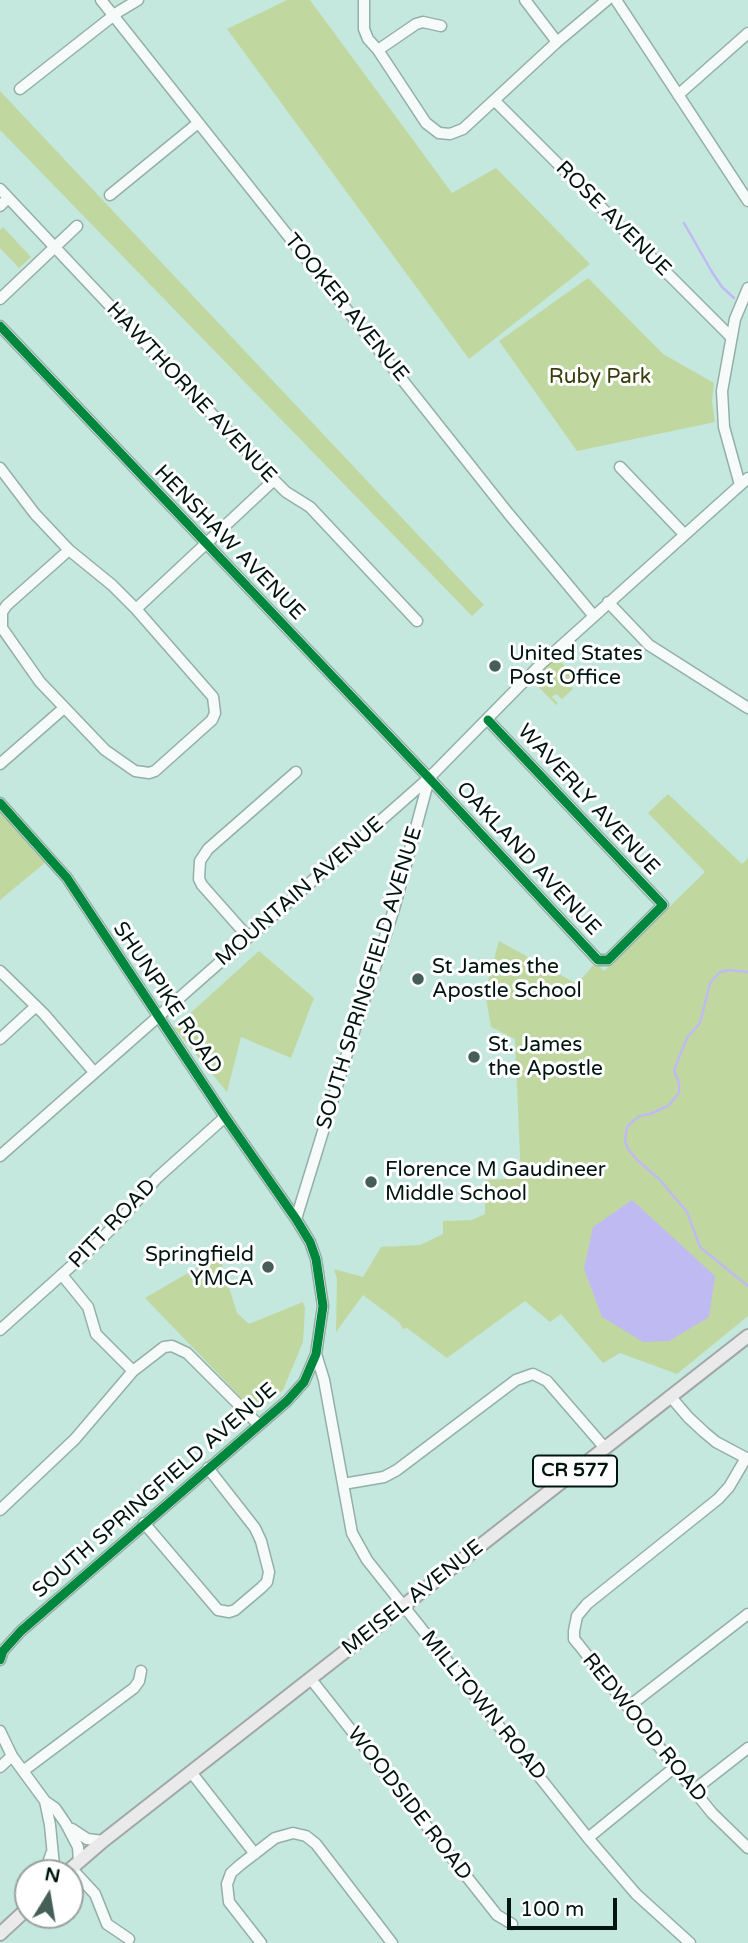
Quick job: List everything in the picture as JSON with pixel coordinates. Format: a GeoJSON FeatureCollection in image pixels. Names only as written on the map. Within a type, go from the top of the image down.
{"type":"FeatureCollection","features":[{"type":"Feature","properties":{"kind":"main road","name":"MEISEL AVENUE"},"geometry":{"type":"LineString","coordinates":[[81,1859],[748,1336]]}},
{"type":"Feature","properties":{"kind":"main road"},"geometry":{"type":"LineString","coordinates":[[0,1934],[14,1921]]}},
{"type":"Feature","properties":{"kind":"street","name":"TOOKER AVENUE"},"geometry":{"type":"LineString","coordinates":[[101,0],[508,513],[593,615]]}},
{"type":"Feature","properties":{"kind":"street"},"geometry":{"type":"LineString","coordinates":[[20,89],[113,15],[138,0]]}},
{"type":"Feature","properties":{"kind":"street"},"geometry":{"type":"LineString","coordinates":[[364,0],[364,29],[368,39],[426,123],[439,133],[450,134],[464,129],[557,42],[607,0]]}},
{"type":"Feature","properties":{"kind":"street"},"geometry":{"type":"LineString","coordinates":[[525,0],[557,42]]}},
{"type":"Feature","properties":{"kind":"street"},"geometry":{"type":"LineString","coordinates":[[617,0],[748,201]]}},
{"type":"Feature","properties":{"kind":"street"},"geometry":{"type":"LineString","coordinates":[[378,50],[416,24],[423,22],[441,26]]}},
{"type":"Feature","properties":{"kind":"street"},"geometry":{"type":"LineString","coordinates":[[678,95],[748,33]]}},
{"type":"Feature","properties":{"kind":"street","name":"ROSE AVENUE"},"geometry":{"type":"LineString","coordinates":[[495,100],[731,337]]}},
{"type":"Feature","properties":{"kind":"street"},"geometry":{"type":"LineString","coordinates":[[110,195],[198,123]]}},
{"type":"Feature","properties":{"kind":"street","name":"HAWTHORNE AVENUE"},"geometry":{"type":"LineString","coordinates":[[0,189],[274,480],[286,492],[310,507],[417,621]]}},
{"type":"Feature","properties":{"kind":"street"},"geometry":{"type":"LineString","coordinates":[[0,206],[8,198]]}},
{"type":"Feature","properties":{"kind":"street"},"geometry":{"type":"LineString","coordinates":[[0,299],[77,226]]}},
{"type":"Feature","properties":{"kind":"street"},"geometry":{"type":"LineString","coordinates":[[744,481],[724,427],[722,391],[731,337],[740,304],[748,288]]}},
{"type":"Feature","properties":{"kind":"street","name":"HENSHAW AVENUE"},"geometry":{"type":"LineString","coordinates":[[2,329],[429,778]]}},
{"type":"Feature","properties":{"kind":"street"},"geometry":{"type":"LineString","coordinates":[[620,467],[684,534]]}},
{"type":"Feature","properties":{"kind":"street"},"geometry":{"type":"LineString","coordinates":[[0,469],[35,514],[69,550],[112,585],[136,609],[213,696],[215,713],[212,720],[155,771],[135,771],[106,750],[64,708],[24,661],[2,628],[2,612],[7,606],[69,550]]}},
{"type":"Feature","properties":{"kind":"street"},"geometry":{"type":"LineString","coordinates":[[136,609],[274,480]]}},
{"type":"Feature","properties":{"kind":"street","name":"MOUNTAIN AVENUE"},"geometry":{"type":"LineString","coordinates":[[0,1156],[429,778],[593,615],[744,481]]}},
{"type":"Feature","properties":{"kind":"street"},"geometry":{"type":"LineString","coordinates":[[608,602],[649,645],[748,708]]}},
{"type":"Feature","properties":{"kind":"street"},"geometry":{"type":"LineString","coordinates":[[0,764],[64,708]]}},
{"type":"Feature","properties":{"kind":"street","name":"WAVERLY AVENUE"},"geometry":{"type":"LineString","coordinates":[[488,720],[663,905]]}},
{"type":"Feature","properties":{"kind":"street"},"geometry":{"type":"LineString","coordinates":[[248,937],[202,885],[199,879],[200,861],[208,849],[296,772]]}},
{"type":"Feature","properties":{"kind":"street","name":"OAKLAND AVENUE"},"geometry":{"type":"LineString","coordinates":[[429,778],[597,960],[608,960],[663,905]]}},
{"type":"Feature","properties":{"kind":"street","name":"SOUTH SPRINGFIELD AVENUE"},"geometry":{"type":"LineString","coordinates":[[1,1655],[21,1631],[287,1401],[304,1382],[316,1354],[323,1306],[320,1275],[310,1242],[296,1219],[394,909],[429,778]]}},
{"type":"Feature","properties":{"kind":"street","name":"SHUNPIKE ROAD"},"geometry":{"type":"LineString","coordinates":[[0,803],[66,878],[296,1219]]}},
{"type":"Feature","properties":{"kind":"street"},"geometry":{"type":"LineString","coordinates":[[0,971],[94,1072]]}},
{"type":"Feature","properties":{"kind":"street"},"geometry":{"type":"LineString","coordinates":[[0,1039],[35,1007]]}},
{"type":"Feature","properties":{"kind":"street","name":"PITT ROAD"},"geometry":{"type":"LineString","coordinates":[[0,1330],[62,1275],[120,1220],[157,1178],[225,1117]]}},
{"type":"Feature","properties":{"kind":"street"},"geometry":{"type":"LineString","coordinates":[[62,1275],[88,1307],[96,1334],[133,1371]]}},
{"type":"Feature","properties":{"kind":"street"},"geometry":{"type":"LineString","coordinates":[[0,1510],[75,1439],[133,1371],[163,1347],[178,1348],[187,1353],[258,1424]]}},
{"type":"Feature","properties":{"kind":"street","name":"MILLTOWN ROAD"},"geometry":{"type":"LineString","coordinates":[[316,1354],[324,1380],[352,1533],[359,1547],[588,1838],[636,1894],[683,1941]]}},
{"type":"Feature","properties":{"kind":"street"},"geometry":{"type":"LineString","coordinates":[[343,1484],[384,1477],[397,1471],[525,1375],[533,1374],[547,1381],[605,1448]]}},
{"type":"Feature","properties":{"kind":"street"},"geometry":{"type":"LineString","coordinates":[[670,1396],[716,1442],[747,1459]]}},
{"type":"Feature","properties":{"kind":"street","name":"REDWOOD ROAD"},"geometry":{"type":"LineString","coordinates":[[747,1459],[729,1488],[718,1499],[587,1604],[578,1616],[574,1639],[712,1813],[748,1848]]}},
{"type":"Feature","properties":{"kind":"street"},"geometry":{"type":"LineString","coordinates":[[144,1523],[219,1610],[235,1610],[261,1588],[267,1582],[269,1572],[256,1528],[208,1468]]}},
{"type":"Feature","properties":{"kind":"street"},"geometry":{"type":"LineString","coordinates":[[628,1707],[748,1614]]}},
{"type":"Feature","properties":{"kind":"street"},"geometry":{"type":"LineString","coordinates":[[23,1771],[134,1688],[141,1671]]}},
{"type":"Feature","properties":{"kind":"street","name":"WOODSIDE ROAD"},"geometry":{"type":"LineString","coordinates":[[310,1678],[497,1915],[512,1924]]}},
{"type":"Feature","properties":{"kind":"street"},"geometry":{"type":"LineString","coordinates":[[0,1731],[12,1756],[45,1801],[55,1808],[66,1824],[78,1847],[73,1859]]}},
{"type":"Feature","properties":{"kind":"street"},"geometry":{"type":"LineString","coordinates":[[694,1790],[748,1748]]}},
{"type":"Feature","properties":{"kind":"street"},"geometry":{"type":"LineString","coordinates":[[0,1767],[12,1756]]}},
{"type":"Feature","properties":{"kind":"street"},"geometry":{"type":"LineString","coordinates":[[588,1838],[675,1768]]}},
{"type":"Feature","properties":{"kind":"street"},"geometry":{"type":"LineString","coordinates":[[191,1772],[255,1854]]}},
{"type":"Feature","properties":{"kind":"street"},"geometry":{"type":"LineString","coordinates":[[45,1801],[52,1859]]}},
{"type":"Feature","properties":{"kind":"street"},"geometry":{"type":"LineString","coordinates":[[66,1824],[87,1839],[103,1841]]}},
{"type":"Feature","properties":{"kind":"street"},"geometry":{"type":"LineString","coordinates":[[261,1943],[233,1907],[226,1890],[231,1873],[275,1838],[287,1833],[300,1834],[311,1840],[392,1943]]}},
{"type":"Feature","properties":{"kind":"street"},"geometry":{"type":"LineString","coordinates":[[49,1859],[51,1854]]}},
{"type":"Feature","properties":{"kind":"street"},"geometry":{"type":"LineString","coordinates":[[84,1883],[95,1894],[107,1924],[129,1939]]}},
{"type":"Feature","properties":{"kind":"green space"},"geometry":{"type":"Polygon","coordinates":[[[287,0],[310,0],[452,193],[496,168],[590,264],[469,359],[227,29],[287,0]]]}},
{"type":"Feature","properties":{"kind":"green space"},"geometry":{"type":"Polygon","coordinates":[[[0,91],[484,605],[472,616],[0,130],[0,91]]]}},
{"type":"Feature","properties":{"kind":"green space"},"geometry":{"type":"Polygon","coordinates":[[[3,227],[31,257],[19,268],[0,248],[0,230],[3,227]]]}},
{"type":"Feature","properties":{"kind":"green space","name":"Ruby Park"},"geometry":{"type":"Polygon","coordinates":[[[588,278],[663,354],[714,383],[712,401],[715,422],[577,451],[499,341],[588,278]]]}},
{"type":"Feature","properties":{"kind":"green space"},"geometry":{"type":"Polygon","coordinates":[[[556,657],[580,681],[576,684],[572,679],[568,682],[573,689],[562,699],[556,694],[552,697],[558,703],[556,705],[533,681],[556,657]]]}},
{"type":"Feature","properties":{"kind":"green space"},"geometry":{"type":"Polygon","coordinates":[[[668,794],[742,864],[748,858],[748,1316],[677,1374],[620,1353],[603,1363],[561,1314],[550,1322],[525,1301],[447,1358],[407,1328],[403,1329],[399,1322],[363,1295],[336,1332],[337,1279],[334,1269],[363,1277],[381,1247],[420,1245],[443,1234],[443,1221],[472,1220],[485,1214],[485,1180],[521,1178],[515,1039],[491,1027],[485,992],[499,941],[577,984],[596,962],[604,971],[705,872],[648,813],[668,794]]]}},
{"type":"Feature","properties":{"kind":"green space"},"geometry":{"type":"Polygon","coordinates":[[[0,811],[46,862],[0,900],[0,811]]]}},
{"type":"Feature","properties":{"kind":"green space"},"geometry":{"type":"Polygon","coordinates":[[[259,951],[314,998],[291,1058],[241,1037],[227,1092],[174,1028],[259,951]]]}},
{"type":"Feature","properties":{"kind":"green space"},"geometry":{"type":"Polygon","coordinates":[[[219,1255],[237,1313],[249,1324],[303,1302],[305,1308],[303,1342],[283,1390],[256,1413],[145,1298],[219,1255]]]}},
{"type":"Feature","properties":{"kind":"shaded area"},"geometry":{"type":"Polygon","coordinates":[[[632,1200],[715,1276],[709,1317],[669,1341],[643,1342],[602,1317],[584,1269],[593,1227],[632,1200]]]}},
{"type":"Feature","properties":{"kind":"waterway"},"geometry":{"type":"LineString","coordinates":[[684,223],[712,272],[734,298]]}},
{"type":"Feature","properties":{"kind":"waterway"},"geometry":{"type":"LineString","coordinates":[[748,972],[720,972],[710,983],[700,1023],[687,1038],[674,1070],[679,1083],[679,1093],[668,1106],[633,1121],[627,1127],[625,1141],[637,1160],[659,1179],[687,1212],[700,1247],[748,1286]]}},
{"type":"Feature","properties":{"kind":"cycle path"},"geometry":{"type":"LineString","coordinates":[[0,326],[598,960],[608,960],[663,905],[488,720]]}},
{"type":"Feature","properties":{"kind":"cycle path"},"geometry":{"type":"LineString","coordinates":[[0,803],[67,878],[296,1219],[310,1242],[316,1259],[323,1306],[316,1354],[304,1382],[287,1401],[21,1631],[3,1651],[0,1660]]}},
{"type":"Feature","properties":{"kind":"place","name":"United States Post Office"},"geometry":{"type":"Point","coordinates":[495,666]}},
{"type":"Feature","properties":{"kind":"place","name":"St James the Apostle School"},"geometry":{"type":"Point","coordinates":[418,979]}},
{"type":"Feature","properties":{"kind":"place","name":"St. James the Apostle"},"geometry":{"type":"Point","coordinates":[474,1057]}},
{"type":"Feature","properties":{"kind":"place","name":"Florence M Gaudineer Middle School"},"geometry":{"type":"Point","coordinates":[371,1182]}},
{"type":"Feature","properties":{"kind":"place","name":"Springfield YMCA"},"geometry":{"type":"Point","coordinates":[268,1267]}}]}
